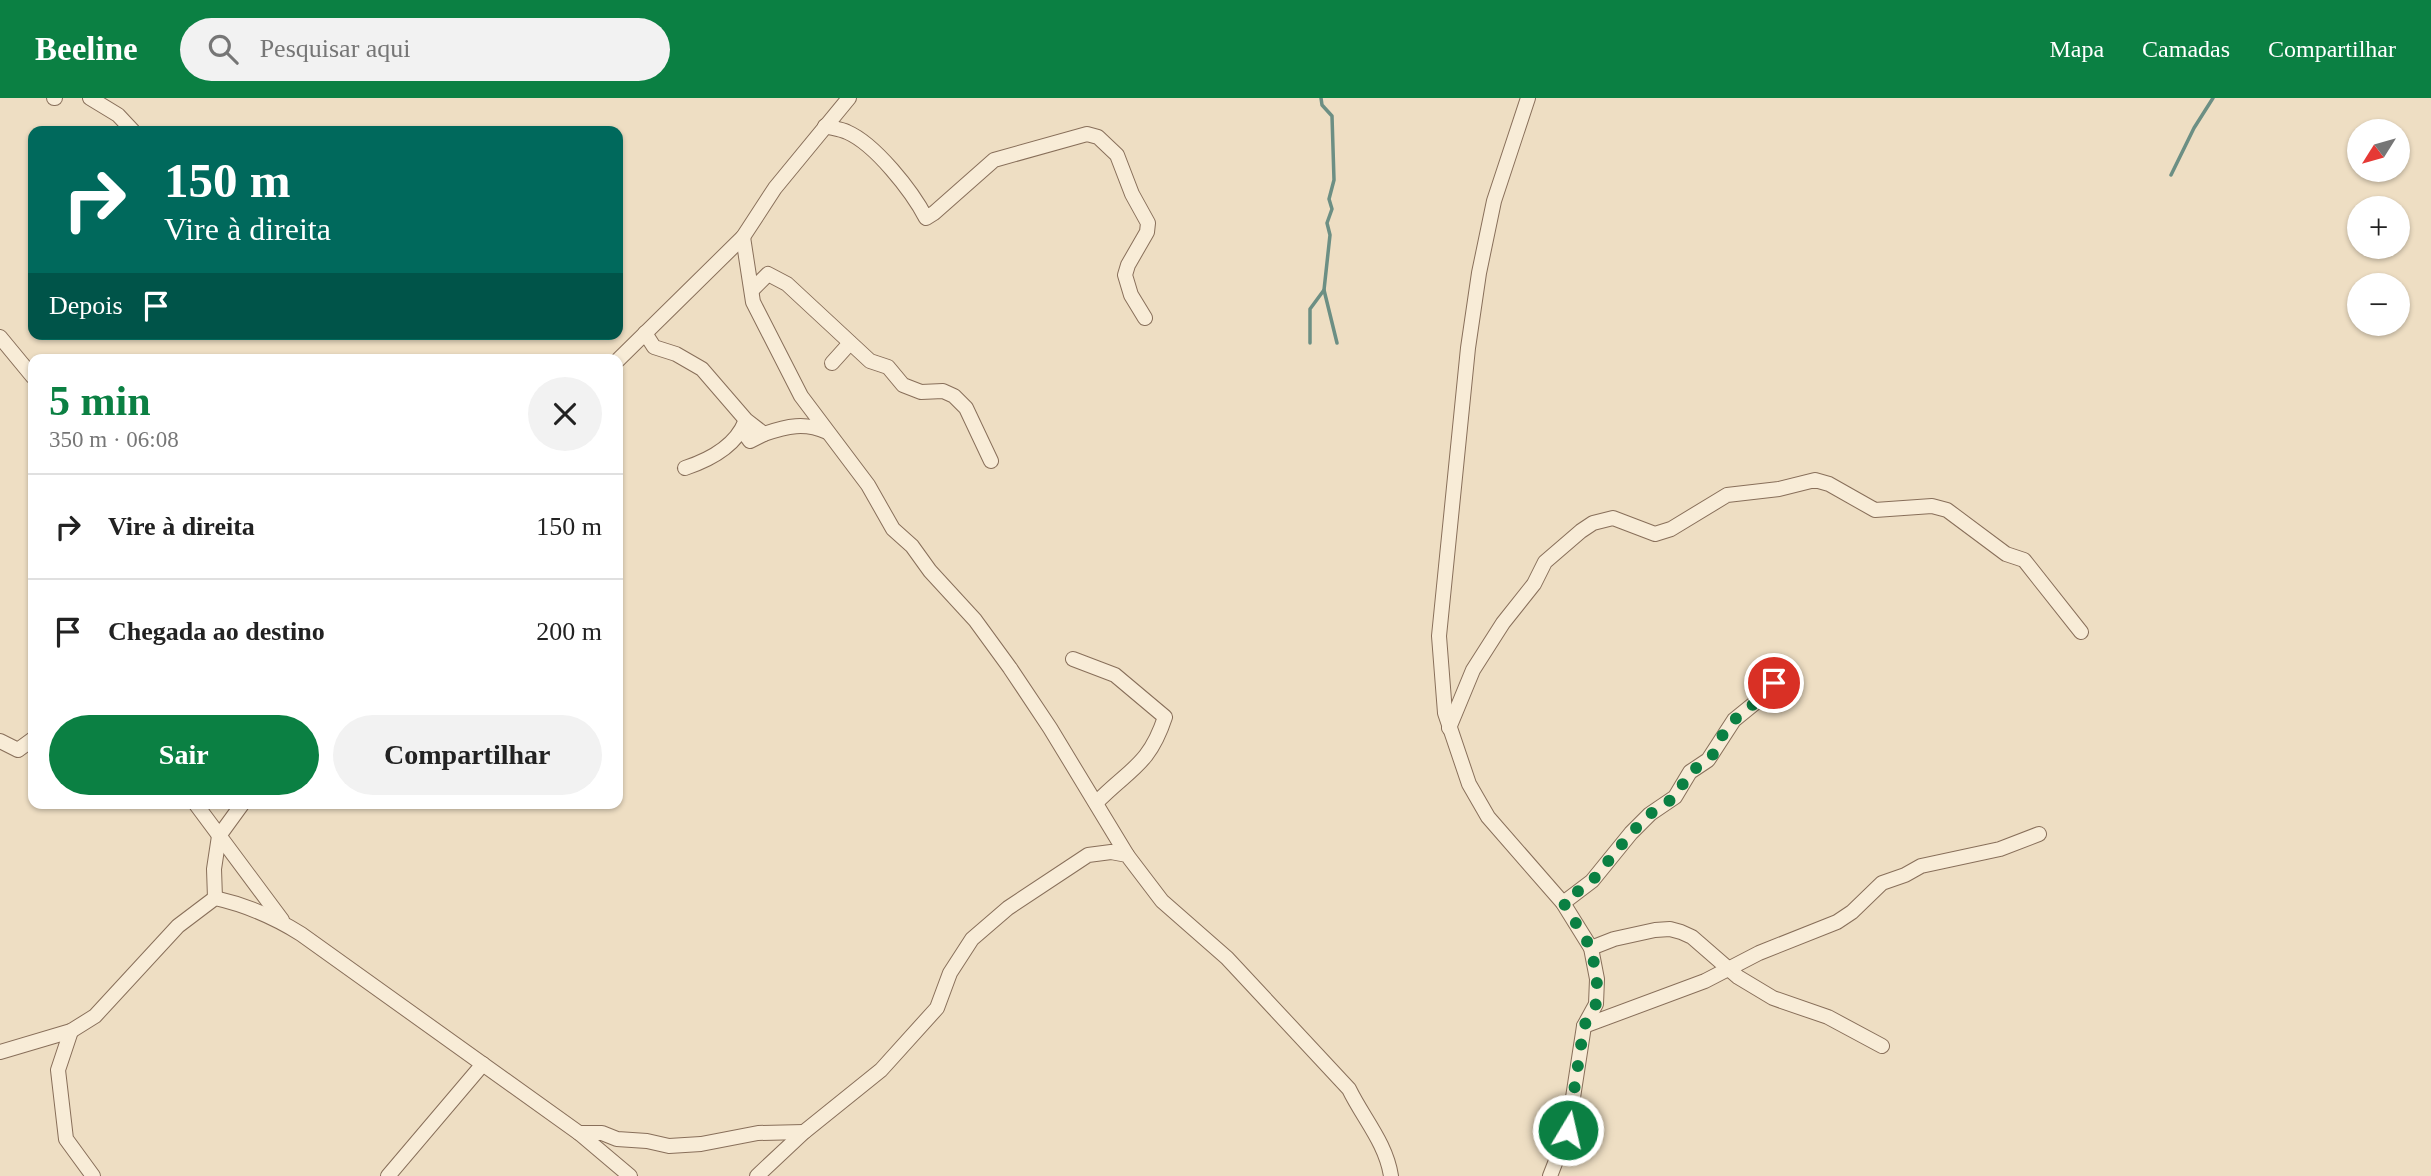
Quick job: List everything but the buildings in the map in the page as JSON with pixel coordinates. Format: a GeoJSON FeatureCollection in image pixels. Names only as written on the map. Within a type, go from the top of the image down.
{"type":"FeatureCollection","features":[{"type":"Feature","properties":{"kind":"street"},"geometry":{"type":"LineString","coordinates":[[90,98],[117,114],[128,126]]}},
{"type":"Feature","properties":{"kind":"street"},"geometry":{"type":"LineString","coordinates":[[623,355],[743,237],[775,188],[849,98]]}},
{"type":"Feature","properties":{"kind":"street"},"geometry":{"type":"LineString","coordinates":[[1528,98],[1494,201],[1479,273],[1468,348],[1439,636],[1445,713],[1469,785],[1488,817],[1563,902],[1591,948],[1597,979],[1596,1004],[1584,1026],[1568,1130],[1550,1176]]}},
{"type":"Feature","properties":{"kind":"street"},"geometry":{"type":"LineString","coordinates":[[825,126],[849,132],[873,151],[909,189],[926,218],[993,160],[1087,134],[1098,136],[1117,155],[1132,194],[1148,223],[1147,232],[1125,275],[1131,295],[1145,318]]}},
{"type":"Feature","properties":{"kind":"street"},"geometry":{"type":"LineString","coordinates":[[743,237],[753,302],[801,396],[868,485],[892,529],[912,546],[930,571],[975,620],[1010,668],[1127,855],[1162,901],[1227,958],[1349,1089],[1374,1130],[1391,1176]]}},
{"type":"Feature","properties":{"kind":"street"},"geometry":{"type":"LineString","coordinates":[[746,263],[787,284],[870,361],[888,368],[903,385],[920,392],[943,391],[954,396],[966,408],[991,461]]}},
{"type":"Feature","properties":{"kind":"street"},"geometry":{"type":"LineString","coordinates":[[753,289],[768,274]]}},
{"type":"Feature","properties":{"kind":"street"},"geometry":{"type":"LineString","coordinates":[[0,337],[28,371]]}},
{"type":"Feature","properties":{"kind":"street"},"geometry":{"type":"LineString","coordinates":[[640,338],[702,369],[744,425],[750,441],[782,428],[803,425],[831,434]]}},
{"type":"Feature","properties":{"kind":"street"},"geometry":{"type":"LineString","coordinates":[[832,363],[850,343]]}},
{"type":"Feature","properties":{"kind":"street"},"geometry":{"type":"LineString","coordinates":[[685,468],[710,460],[744,425]]}},
{"type":"Feature","properties":{"kind":"street"},"geometry":{"type":"LineString","coordinates":[[1449,728],[1473,670],[1503,623],[1534,584],[1545,562],[1581,531],[1593,523],[1613,518],[1655,534],[1671,529],[1727,495],[1779,489],[1815,480],[1829,484],[1875,510],[1932,506],[1947,510],[2006,554],[2025,560],[2081,632]]}},
{"type":"Feature","properties":{"kind":"street"},"geometry":{"type":"LineString","coordinates":[[1073,659],[1115,675],[1165,717],[1158,740],[1141,764],[1096,803]]}},
{"type":"Feature","properties":{"kind":"street"},"geometry":{"type":"LineString","coordinates":[[1563,902],[1592,881],[1650,814],[1675,797],[1690,772],[1715,752],[1722,736],[1734,720],[1766,694],[1774,683]]}},
{"type":"Feature","properties":{"kind":"street"},"geometry":{"type":"LineString","coordinates":[[0,741],[18,750],[28,743]]}},
{"type":"Feature","properties":{"kind":"street"},"geometry":{"type":"LineString","coordinates":[[199,809],[285,924]]}},
{"type":"Feature","properties":{"kind":"street"},"geometry":{"type":"LineString","coordinates":[[215,898],[214,869],[219,836],[239,809]]}},
{"type":"Feature","properties":{"kind":"street"},"geometry":{"type":"LineString","coordinates":[[1584,1026],[1706,981],[1759,953],[1837,922],[1852,912],[1882,883],[1921,866],[2000,849],[2039,834]]}},
{"type":"Feature","properties":{"kind":"street"},"geometry":{"type":"LineString","coordinates":[[757,1176],[804,1132],[876,1074],[937,1009],[956,963],[972,939],[990,923],[1088,855],[1111,852],[1127,855]]}},
{"type":"Feature","properties":{"kind":"street"},"geometry":{"type":"LineString","coordinates":[[0,1052],[71,1031],[95,1016],[178,926],[215,898],[243,904],[285,924],[579,1133],[630,1176]]}},
{"type":"Feature","properties":{"kind":"street"},"geometry":{"type":"LineString","coordinates":[[1591,948],[1614,939],[1670,929],[1692,937],[1728,968],[1773,998],[1828,1017],[1882,1046]]}},
{"type":"Feature","properties":{"kind":"street"},"geometry":{"type":"LineString","coordinates":[[71,1031],[58,1070],[66,1139],[93,1176]]}},
{"type":"Feature","properties":{"kind":"street"},"geometry":{"type":"LineString","coordinates":[[388,1176],[483,1064]]}},
{"type":"Feature","properties":{"kind":"street"},"geometry":{"type":"LineString","coordinates":[[579,1133],[603,1133],[617,1139],[647,1140],[669,1146],[701,1144],[758,1133],[804,1132]]}},
{"type":"Feature","properties":{"kind":"waterway"},"geometry":{"type":"LineString","coordinates":[[1321,98],[1322,105],[1332,116],[1334,180],[1329,199],[1332,209],[1327,223],[1330,235],[1324,290],[1337,343]]}},
{"type":"Feature","properties":{"kind":"waterway"},"geometry":{"type":"LineString","coordinates":[[2171,175],[2194,128],[2213,98]]}},
{"type":"Feature","properties":{"kind":"waterway"},"geometry":{"type":"LineString","coordinates":[[1310,343],[1310,309],[1324,290]]}},
{"type":"Feature","properties":{"kind":"route"},"geometry":{"type":"LineString","coordinates":[[1568,1130],[1584,1026],[1596,1004],[1597,979],[1591,948],[1563,902],[1592,881],[1650,814],[1675,797],[1690,772],[1715,752],[1722,736],[1734,720],[1766,694],[1774,683]]}}]}
